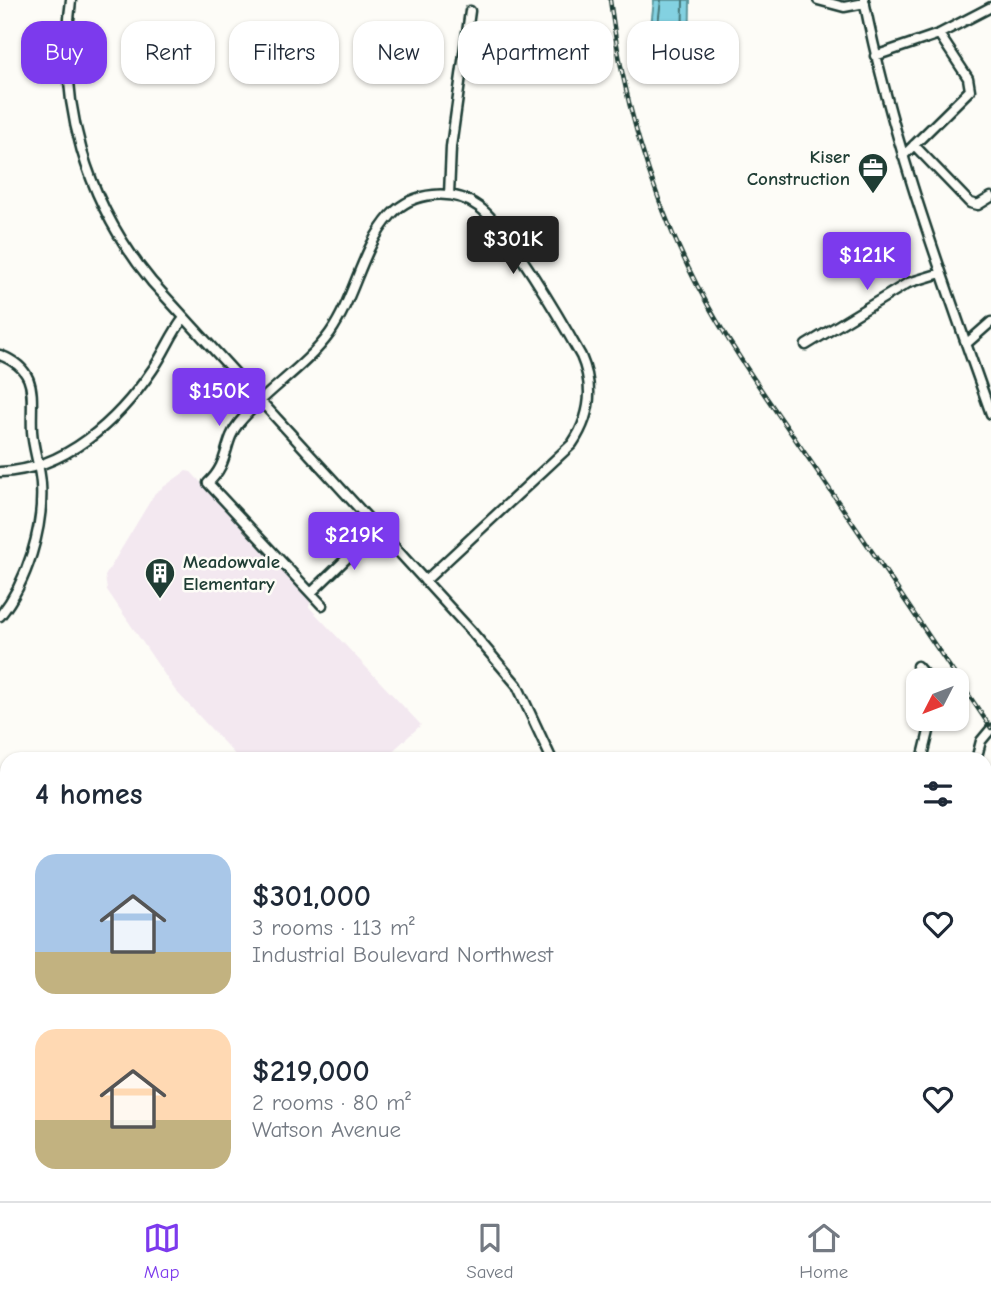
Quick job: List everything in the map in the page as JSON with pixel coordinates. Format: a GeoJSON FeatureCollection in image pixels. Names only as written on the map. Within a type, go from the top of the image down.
{"type":"FeatureCollection","features":[{"type":"Feature","properties":{"kind":"street"},"geometry":{"type":"LineString","coordinates":[[71,0],[67,51],[69,94],[80,148],[93,186],[117,233],[135,261],[184,318],[517,685],[548,752]]}},
{"type":"Feature","properties":{"kind":"street"},"geometry":{"type":"LineString","coordinates":[[818,0],[844,6],[864,1],[875,55],[903,156],[941,274],[991,414]]}},
{"type":"Feature","properties":{"kind":"street"},"geometry":{"type":"LineString","coordinates":[[875,55],[939,34],[991,7]]}},
{"type":"Feature","properties":{"kind":"street"},"geometry":{"type":"LineString","coordinates":[[449,195],[452,146],[470,11]]}},
{"type":"Feature","properties":{"kind":"street"},"geometry":{"type":"LineString","coordinates":[[903,156],[970,90],[968,78],[939,34]]}},
{"type":"Feature","properties":{"kind":"street"},"geometry":{"type":"LineString","coordinates":[[914,145],[970,203],[978,205],[991,197]]}},
{"type":"Feature","properties":{"kind":"street"},"geometry":{"type":"LineString","coordinates":[[322,605],[208,483],[225,464],[237,425],[308,358],[331,332],[391,215],[414,200],[449,195],[477,205],[500,230],[581,356],[588,375],[590,395],[583,425],[572,444],[425,581]]}},
{"type":"Feature","properties":{"kind":"street"},"geometry":{"type":"LineString","coordinates":[[806,345],[908,284],[941,274]]}},
{"type":"Feature","properties":{"kind":"street"},"geometry":{"type":"LineString","coordinates":[[0,471],[39,466],[78,447],[134,396],[184,318]]}},
{"type":"Feature","properties":{"kind":"street"},"geometry":{"type":"LineString","coordinates":[[966,344],[991,322]]}},
{"type":"Feature","properties":{"kind":"street"},"geometry":{"type":"LineString","coordinates":[[0,355],[18,365],[31,383],[34,398],[33,436],[39,466],[41,503],[38,531],[14,594],[0,616]]}},
{"type":"Feature","properties":{"kind":"street"},"geometry":{"type":"LineString","coordinates":[[311,593],[377,529]]}},
{"type":"Feature","properties":{"kind":"street"},"geometry":{"type":"LineString","coordinates":[[978,752],[981,741],[991,729]]}},
{"type":"Feature","properties":{"kind":"street"},"geometry":{"type":"LineString","coordinates":[[924,752],[929,732]]}},
{"type":"Feature","properties":{"kind":"shaded area"},"geometry":{"type":"Polygon","coordinates":[[[186,471],[191,472],[311,600],[309,607],[421,725],[392,752],[233,752],[175,690],[107,590],[105,576],[155,493],[186,471]]]}},
{"type":"Feature","properties":{"kind":"water"},"geometry":{"type":"Polygon","coordinates":[[[654,0],[690,0],[690,21],[652,21],[654,0]]]}},
{"type":"Feature","properties":{"kind":"railway"},"geometry":{"type":"LineString","coordinates":[[610,0],[623,74],[641,147],[666,218],[698,287],[744,364],[991,728]]}},
{"type":"Feature","properties":{"kind":"place","name":"Kiser Construction"},"geometry":{"type":"Point","coordinates":[873,195]}},
{"type":"Feature","properties":{"kind":"place","name":"Meadowvale Elementary"},"geometry":{"type":"Point","coordinates":[160,600]}}]}
